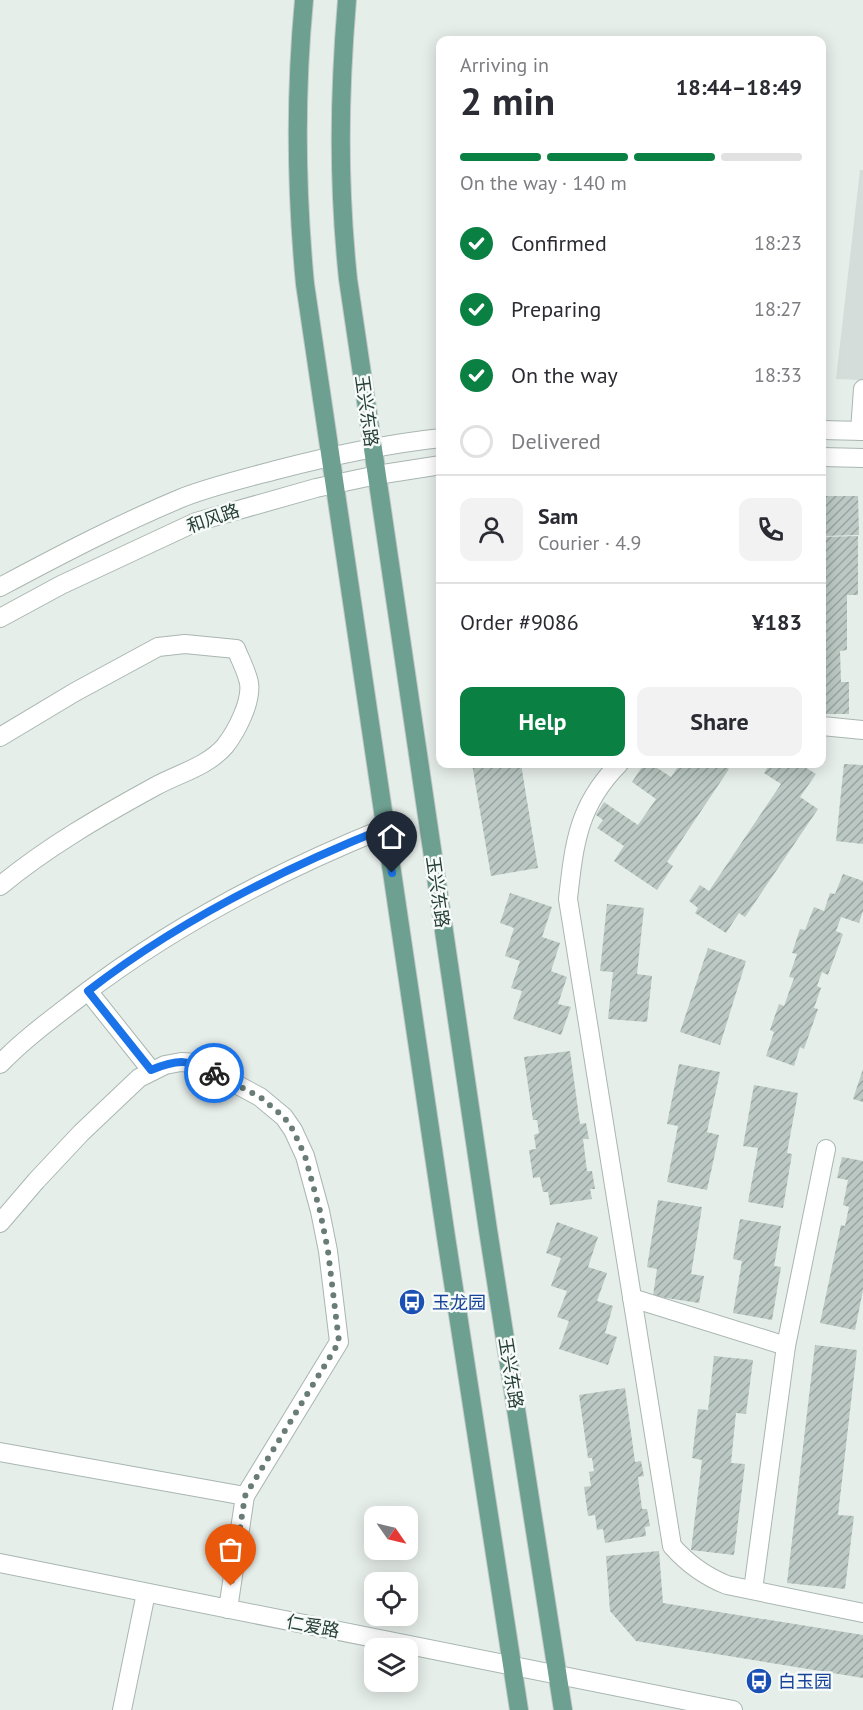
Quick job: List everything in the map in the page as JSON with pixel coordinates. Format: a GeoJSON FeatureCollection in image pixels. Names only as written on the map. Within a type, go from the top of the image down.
{"type":"FeatureCollection","features":[{"type":"Feature","properties":{"kind":"main road"},"geometry":{"type":"LineString","coordinates":[[304,0],[297,123],[300,231],[305,284],[519,1710]]}},
{"type":"Feature","properties":{"kind":"main road","name":"玉兴东路"},"geometry":{"type":"LineString","coordinates":[[347,0],[340,80],[340,175],[348,279],[488,1230],[563,1710]]}},
{"type":"Feature","properties":{"kind":"street"},"geometry":{"type":"LineString","coordinates":[[826,430],[861,431],[863,389]]}},
{"type":"Feature","properties":{"kind":"street","name":"和风路"},"geometry":{"type":"LineString","coordinates":[[0,586],[117,527],[186,496],[248,477],[330,457],[436,439]]}},
{"type":"Feature","properties":{"kind":"street"},"geometry":{"type":"LineString","coordinates":[[826,457],[863,458]]}},
{"type":"Feature","properties":{"kind":"street","name":"和风路"},"geometry":{"type":"LineString","coordinates":[[0,618],[119,557],[196,522],[334,484],[436,466]]}},
{"type":"Feature","properties":{"kind":"street"},"geometry":{"type":"LineString","coordinates":[[0,737],[75,692],[158,647],[185,644],[236,649],[249,684],[241,719],[224,747],[213,758],[103,815],[0,886]]}},
{"type":"Feature","properties":{"kind":"street"},"geometry":{"type":"LineString","coordinates":[[826,726],[863,730]]}},
{"type":"Feature","properties":{"kind":"street"},"geometry":{"type":"LineString","coordinates":[[611,768],[586,807],[578,829],[573,851],[568,899],[672,1546],[696,1569],[711,1579],[727,1585],[863,1613]]}},
{"type":"Feature","properties":{"kind":"street"},"geometry":{"type":"LineString","coordinates":[[0,1064],[52,1018],[157,942],[268,879],[326,851],[385,828]]}},
{"type":"Feature","properties":{"kind":"street"},"geometry":{"type":"LineString","coordinates":[[88,991],[151,1070]]}},
{"type":"Feature","properties":{"kind":"street"},"geometry":{"type":"LineString","coordinates":[[0,1223],[81,1133],[139,1078],[165,1065],[181,1062],[197,1063],[260,1097],[272,1106],[293,1130],[305,1156],[320,1211],[328,1251],[339,1342],[245,1496],[228,1609]]}},
{"type":"Feature","properties":{"kind":"street"},"geometry":{"type":"LineString","coordinates":[[753,1590],[786,1346],[826,1149]]}},
{"type":"Feature","properties":{"kind":"street"},"geometry":{"type":"LineString","coordinates":[[632,1298],[786,1346]]}},
{"type":"Feature","properties":{"kind":"street"},"geometry":{"type":"LineString","coordinates":[[0,1452],[245,1496]]}},
{"type":"Feature","properties":{"kind":"street","name":"仁爱路"},"geometry":{"type":"LineString","coordinates":[[0,1563],[733,1710]]}},
{"type":"Feature","properties":{"kind":"street"},"geometry":{"type":"LineString","coordinates":[[122,1710],[146,1593]]}},
{"type":"Feature","properties":{"kind":"shaded area"},"geometry":{"type":"Polygon","coordinates":[[[860,170],[863,170],[863,380],[836,379],[860,170]]]}},
{"type":"Feature","properties":{"kind":"building"},"geometry":{"type":"Polygon","coordinates":[[[826,496],[858,496],[859,535],[826,536],[826,496]]]}},
{"type":"Feature","properties":{"kind":"building"},"geometry":{"type":"Polygon","coordinates":[[[858,536],[858,595],[847,595],[847,650],[840,651],[841,682],[849,682],[849,714],[826,714],[826,537],[858,536]]]}},
{"type":"Feature","properties":{"kind":"building"},"geometry":{"type":"Polygon","coordinates":[[[844,764],[863,765],[863,844],[836,841],[844,764]]]}},
{"type":"Feature","properties":{"kind":"building"},"geometry":{"type":"Polygon","coordinates":[[[473,768],[522,768],[538,868],[491,876],[473,768]]]}},
{"type":"Feature","properties":{"kind":"building"},"geometry":{"type":"Polygon","coordinates":[[[641,768],[657,768],[671,777],[677,768],[729,769],[667,862],[673,866],[657,890],[614,861],[624,846],[597,828],[603,820],[596,815],[604,802],[638,825],[656,799],[632,782],[641,768]]]}},
{"type":"Feature","properties":{"kind":"building"},"geometry":{"type":"Polygon","coordinates":[[[767,768],[806,768],[816,774],[800,797],[818,809],[745,917],[739,913],[726,933],[695,913],[698,908],[689,901],[700,885],[709,891],[781,784],[764,773],[767,768]]]}},
{"type":"Feature","properties":{"kind":"building"},"geometry":{"type":"Polygon","coordinates":[[[843,874],[863,881],[863,911],[859,923],[841,917],[836,931],[843,934],[828,975],[822,972],[817,986],[821,988],[814,1008],[818,1009],[804,1049],[800,1047],[794,1066],[766,1056],[774,1032],[770,1030],[779,1004],[784,1006],[794,978],[789,977],[797,954],[792,953],[800,929],[805,930],[814,907],[824,911],[830,893],[835,894],[843,874]]]}},
{"type":"Feature","properties":{"kind":"building"},"geometry":{"type":"Polygon","coordinates":[[[510,893],[552,907],[542,937],[560,943],[551,971],[567,977],[558,1004],[571,1007],[561,1035],[513,1019],[522,991],[511,988],[520,961],[505,956],[514,928],[500,923],[510,893]]]}},
{"type":"Feature","properties":{"kind":"building"},"geometry":{"type":"Polygon","coordinates":[[[607,904],[644,908],[637,974],[652,976],[647,1022],[608,1019],[613,972],[600,971],[607,904]]]}},
{"type":"Feature","properties":{"kind":"building"},"geometry":{"type":"Polygon","coordinates":[[[708,948],[746,961],[720,1045],[680,1032],[708,948]]]}},
{"type":"Feature","properties":{"kind":"building"},"geometry":{"type":"Polygon","coordinates":[[[570,1051],[580,1124],[586,1123],[589,1139],[583,1139],[587,1171],[592,1171],[595,1189],[590,1189],[592,1199],[550,1205],[548,1192],[543,1192],[540,1177],[533,1178],[529,1150],[536,1149],[534,1135],[539,1133],[537,1120],[533,1120],[524,1057],[570,1051]]]}},
{"type":"Feature","properties":{"kind":"building"},"geometry":{"type":"Polygon","coordinates":[[[679,1064],[720,1072],[707,1132],[719,1135],[707,1190],[667,1182],[678,1126],[667,1124],[679,1064]]]}},
{"type":"Feature","properties":{"kind":"building"},"geometry":{"type":"Polygon","coordinates":[[[863,1069],[863,1102],[853,1099],[863,1069]]]}},
{"type":"Feature","properties":{"kind":"building"},"geometry":{"type":"Polygon","coordinates":[[[754,1085],[798,1093],[787,1153],[792,1154],[783,1208],[748,1202],[758,1148],[743,1146],[754,1085]]]}},
{"type":"Feature","properties":{"kind":"building"},"geometry":{"type":"Polygon","coordinates":[[[842,1157],[863,1161],[863,1290],[855,1330],[820,1323],[841,1225],[845,1226],[849,1207],[843,1205],[848,1180],[837,1178],[842,1157]]]}},
{"type":"Feature","properties":{"kind":"building"},"geometry":{"type":"Polygon","coordinates":[[[658,1200],[702,1207],[691,1274],[704,1276],[699,1303],[653,1296],[657,1269],[647,1267],[658,1200]]]}},
{"type":"Feature","properties":{"kind":"building"},"geometry":{"type":"Polygon","coordinates":[[[740,1219],[781,1226],[774,1266],[781,1267],[772,1320],[733,1313],[742,1261],[733,1259],[740,1219]]]}},
{"type":"Feature","properties":{"kind":"building"},"geometry":{"type":"Polygon","coordinates":[[[557,1222],[598,1237],[588,1267],[607,1273],[597,1301],[613,1306],[605,1333],[617,1337],[608,1365],[559,1349],[569,1321],[557,1317],[567,1291],[551,1286],[561,1258],[546,1253],[557,1222]]]}},
{"type":"Feature","properties":{"kind":"building"},"geometry":{"type":"Polygon","coordinates":[[[815,1345],[857,1350],[838,1515],[854,1516],[845,1589],[787,1583],[815,1345]]]}},
{"type":"Feature","properties":{"kind":"building"},"geometry":{"type":"Polygon","coordinates":[[[714,1356],[753,1360],[746,1414],[736,1413],[731,1463],[745,1464],[734,1555],[691,1550],[702,1460],[692,1458],[698,1409],[708,1410],[714,1356]]]}},
{"type":"Feature","properties":{"kind":"building"},"geometry":{"type":"Polygon","coordinates":[[[625,1388],[635,1462],[641,1461],[644,1476],[638,1477],[642,1509],[647,1509],[650,1526],[645,1527],[646,1536],[605,1543],[603,1529],[597,1530],[595,1515],[588,1516],[584,1487],[591,1486],[589,1472],[594,1471],[592,1458],[588,1458],[579,1395],[625,1388]]]}},
{"type":"Feature","properties":{"kind":"building"},"geometry":{"type":"Polygon","coordinates":[[[659,1551],[663,1603],[863,1635],[863,1678],[636,1641],[610,1611],[606,1556],[659,1551]]]}},
{"type":"Feature","properties":{"kind":"way so far"},"geometry":{"type":"LineString","coordinates":[[214,1073],[260,1097],[284,1117],[293,1130],[305,1156],[320,1211],[328,1251],[339,1342],[245,1496],[231,1586]]}},
{"type":"Feature","properties":{"kind":"place","name":"玉龙园"},"geometry":{"type":"Point","coordinates":[412,1302]}},
{"type":"Feature","properties":{"kind":"place","name":"白玉园"},"geometry":{"type":"Point","coordinates":[759,1681]}},
{"type":"Feature","properties":{"kind":"route"},"geometry":{"type":"LineString","coordinates":[[214,1073],[197,1063],[181,1062],[151,1070],[88,991],[157,942],[212,909],[326,851],[385,828],[392,873]]}}]}
